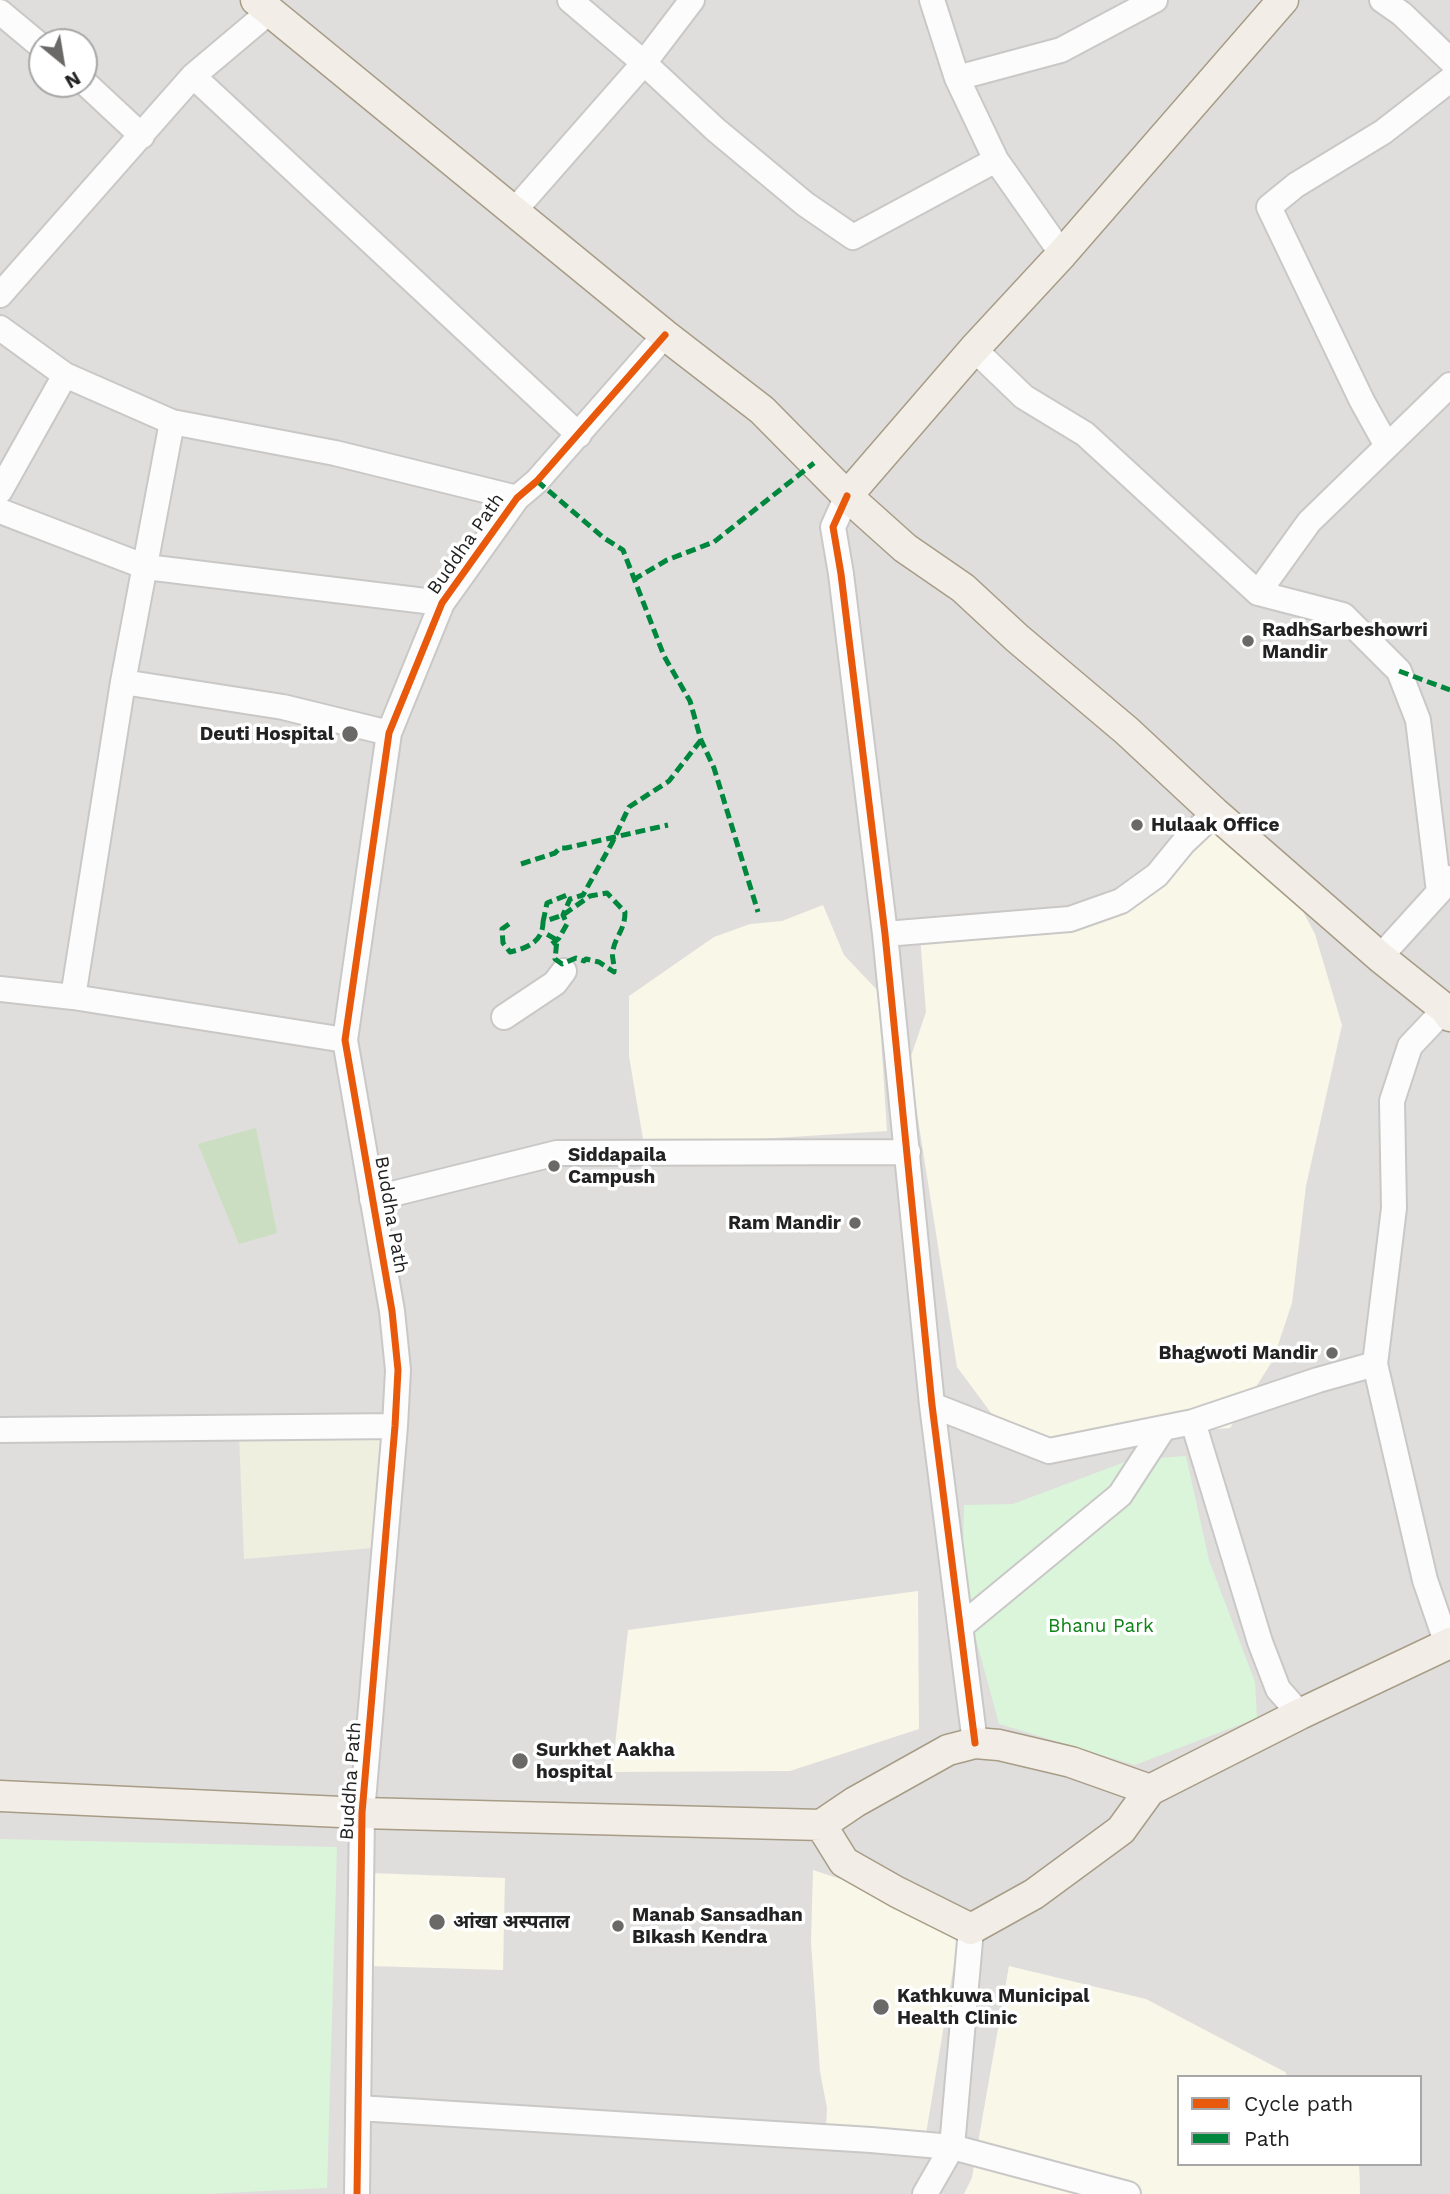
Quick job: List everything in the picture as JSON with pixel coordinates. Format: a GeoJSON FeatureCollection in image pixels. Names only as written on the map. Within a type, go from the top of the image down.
{"type":"FeatureCollection","features":[{"type":"Feature","properties":{"kind":"main road"},"geometry":{"type":"LineString","coordinates":[[847,496],[1283,0]]}},
{"type":"Feature","properties":{"kind":"main road"},"geometry":{"type":"LineString","coordinates":[[263,6],[664,335],[762,410],[847,496],[905,548],[963,588],[1017,638],[1127,731],[1215,813],[1447,1012]]}},
{"type":"Feature","properties":{"kind":"main road"},"geometry":{"type":"LineString","coordinates":[[821,1825],[844,1862],[971,1929],[1034,1894],[1121,1830],[1150,1790],[1300,1714],[1449,1644]]}},
{"type":"Feature","properties":{"kind":"main road"},"geometry":{"type":"LineString","coordinates":[[0,1796],[362,1813],[821,1825],[855,1802],[948,1750],[975,1743],[999,1745],[1072,1762],[1150,1790]]}},
{"type":"Feature","properties":{"kind":"street"},"geometry":{"type":"LineString","coordinates":[[570,0],[736,147],[805,204],[853,237],[996,160]]}},
{"type":"Feature","properties":{"kind":"street"},"geometry":{"type":"LineString","coordinates":[[513,211],[644,63],[692,0]]}},
{"type":"Feature","properties":{"kind":"street"},"geometry":{"type":"LineString","coordinates":[[932,0],[957,78],[996,160],[1062,254]]}},
{"type":"Feature","properties":{"kind":"street"},"geometry":{"type":"LineString","coordinates":[[957,78],[1061,50],[1155,0]]}},
{"type":"Feature","properties":{"kind":"street"},"geometry":{"type":"LineString","coordinates":[[1382,0],[1402,14],[1450,60]]}},
{"type":"Feature","properties":{"kind":"street"},"geometry":{"type":"LineString","coordinates":[[0,295],[193,76],[263,6]]}},
{"type":"Feature","properties":{"kind":"street"},"geometry":{"type":"LineString","coordinates":[[0,12],[28,35]]}},
{"type":"Feature","properties":{"kind":"street"},"geometry":{"type":"LineString","coordinates":[[193,76],[579,435]]}},
{"type":"Feature","properties":{"kind":"street"},"geometry":{"type":"LineString","coordinates":[[1387,446],[1362,401],[1269,207],[1296,185],[1383,132],[1450,80]]}},
{"type":"Feature","properties":{"kind":"street"},"geometry":{"type":"LineString","coordinates":[[98,95],[142,136]]}},
{"type":"Feature","properties":{"kind":"street"},"geometry":{"type":"LineString","coordinates":[[0,328],[65,376],[172,422],[335,453],[517,498]]}},
{"type":"Feature","properties":{"kind":"street","name":"Buddha Path"},"geometry":{"type":"LineString","coordinates":[[357,2194],[362,1813],[396,1426],[398,1370],[392,1311],[345,1040],[389,733],[442,603],[517,498],[537,481],[579,435],[664,335]]}},
{"type":"Feature","properties":{"kind":"street"},"geometry":{"type":"LineString","coordinates":[[974,349],[1024,397],[1085,434],[1258,593],[1343,615],[1399,671],[1418,720],[1445,883],[1381,957]]}},
{"type":"Feature","properties":{"kind":"street"},"geometry":{"type":"LineString","coordinates":[[0,491],[65,376]]}},
{"type":"Feature","properties":{"kind":"street"},"geometry":{"type":"LineString","coordinates":[[1258,593],[1309,522],[1450,386]]}},
{"type":"Feature","properties":{"kind":"street"},"geometry":{"type":"LineString","coordinates":[[73,997],[123,682],[172,422]]}},
{"type":"Feature","properties":{"kind":"street"},"geometry":{"type":"LineString","coordinates":[[847,496],[833,527],[885,934],[932,1405],[975,1743]]}},
{"type":"Feature","properties":{"kind":"street"},"geometry":{"type":"LineString","coordinates":[[0,511],[146,567],[442,603]]}},
{"type":"Feature","properties":{"kind":"street"},"geometry":{"type":"LineString","coordinates":[[123,682],[283,708],[389,733]]}},
{"type":"Feature","properties":{"kind":"street"},"geometry":{"type":"LineString","coordinates":[[885,934],[1070,919],[1121,901],[1157,875],[1184,842],[1215,813]]}},
{"type":"Feature","properties":{"kind":"street"},"geometry":{"type":"LineString","coordinates":[[505,1017],[555,983],[564,971]]}},
{"type":"Feature","properties":{"kind":"street"},"geometry":{"type":"LineString","coordinates":[[0,989],[73,997],[345,1040]]}},
{"type":"Feature","properties":{"kind":"street"},"geometry":{"type":"LineString","coordinates":[[1447,1012],[1410,1046],[1392,1101],[1394,1209],[1375,1364],[1425,1580],[1449,1644]]}},
{"type":"Feature","properties":{"kind":"street"},"geometry":{"type":"LineString","coordinates":[[372,1199],[557,1153],[908,1152]]}},
{"type":"Feature","properties":{"kind":"street"},"geometry":{"type":"LineString","coordinates":[[932,1405],[1049,1451],[1194,1422],[1318,1380],[1375,1364]]}},
{"type":"Feature","properties":{"kind":"street"},"geometry":{"type":"LineString","coordinates":[[1194,1422],[1260,1642],[1278,1689],[1300,1714]]}},
{"type":"Feature","properties":{"kind":"street"},"geometry":{"type":"LineString","coordinates":[[0,1430],[396,1426]]}},
{"type":"Feature","properties":{"kind":"street"},"geometry":{"type":"LineString","coordinates":[[960,1628],[1121,1495],[1163,1429]]}},
{"type":"Feature","properties":{"kind":"street"},"geometry":{"type":"LineString","coordinates":[[925,2194],[952,2147],[971,1929]]}},
{"type":"Feature","properties":{"kind":"street"},"geometry":{"type":"LineString","coordinates":[[358,2108],[952,2147],[1128,2194]]}},
{"type":"Feature","properties":{"kind":"shaded area"},"geometry":{"type":"Polygon","coordinates":[[[0,0],[1450,0],[1450,2194],[1360,2194],[1359,2166],[1422,2166],[1422,2075],[1287,2075],[1285,2072],[1009,1967],[972,2178],[964,2194],[0,2194],[0,0]]]}},
{"type":"Feature","properties":{"kind":"shaded area"},"geometry":{"type":"Polygon","coordinates":[[[1215,824],[1290,887],[1315,934],[1342,1025],[1306,1186],[1292,1303],[1273,1360],[1230,1428],[1053,1440],[1000,1425],[957,1367],[909,1062],[926,1012],[920,936],[1120,916],[1215,824]]]}},
{"type":"Feature","properties":{"kind":"shaded area"},"geometry":{"type":"Polygon","coordinates":[[[823,905],[844,955],[878,991],[887,1131],[663,1145],[643,1139],[629,1056],[629,996],[714,937],[750,924],[782,921],[823,905]]]}},
{"type":"Feature","properties":{"kind":"shaded area"},"geometry":{"type":"Polygon","coordinates":[[[918,1591],[919,1729],[790,1771],[612,1772],[628,1630],[918,1591]]]}},
{"type":"Feature","properties":{"kind":"shaded area","name":"Kathkuwa Municipal Health Clinic"},"geometry":{"type":"Polygon","coordinates":[[[813,1870],[895,1897],[958,1940],[926,2134],[826,2130],[827,2108],[820,2072],[811,1942],[813,1870]]]}},
{"type":"Feature","properties":{"kind":"shaded area","name":"आंखा अस्पताल"},"geometry":{"type":"Polygon","coordinates":[[[370,1873],[505,1878],[503,1970],[370,1966],[370,1873]]]}},
{"type":"Feature","properties":{"kind":"shaded area"},"geometry":{"type":"Polygon","coordinates":[[[1009,1966],[1146,1999],[1285,2072],[1287,2075],[1177,2075],[1177,2166],[1359,2166],[1360,2194],[964,2194],[972,2178],[1009,1966]]]}},
{"type":"Feature","properties":{"kind":"green space"},"geometry":{"type":"Polygon","coordinates":[[[256,1128],[277,1233],[239,1244],[198,1144],[256,1128]]]}},
{"type":"Feature","properties":{"kind":"green space"},"geometry":{"type":"Polygon","coordinates":[[[384,1432],[373,1548],[244,1559],[239,1434],[384,1432]]]}},
{"type":"Feature","properties":{"kind":"green space","name":"Bhanu Park"},"geometry":{"type":"Polygon","coordinates":[[[1186,1456],[1209,1560],[1255,1682],[1257,1718],[1135,1765],[999,1724],[962,1588],[964,1505],[1013,1504],[1130,1460],[1186,1456]]]}},
{"type":"Feature","properties":{"kind":"green space"},"geometry":{"type":"Polygon","coordinates":[[[0,1839],[337,1847],[327,2188],[203,2194],[0,2194],[0,1839]]]}},
{"type":"Feature","properties":{"kind":"marked path"},"geometry":{"type":"LineString","coordinates":[[633,580],[667,560],[714,542],[814,463]]}},
{"type":"Feature","properties":{"kind":"marked path"},"geometry":{"type":"LineString","coordinates":[[537,481],[604,538],[623,550],[664,656],[690,701],[701,740],[714,768],[758,912]]}},
{"type":"Feature","properties":{"kind":"marked path"},"geometry":{"type":"LineString","coordinates":[[1399,671],[1450,690]]}},
{"type":"Feature","properties":{"kind":"marked path"},"geometry":{"type":"LineString","coordinates":[[552,944],[567,924],[563,915],[570,899],[583,895],[629,807],[669,781],[701,740]]}},
{"type":"Feature","properties":{"kind":"marked path"},"geometry":{"type":"LineString","coordinates":[[521,864],[555,853],[560,848],[668,825]]}},
{"type":"Feature","properties":{"kind":"marked path"},"geometry":{"type":"LineString","coordinates":[[509,924],[502,929],[503,943],[510,952],[533,943],[540,935],[543,922],[563,915],[590,896],[607,893],[625,912],[624,923],[614,945],[614,972],[599,962],[586,959],[584,961],[576,958],[562,964],[555,959],[557,940],[543,932]]}},
{"type":"Feature","properties":{"kind":"marked path"},"geometry":{"type":"LineString","coordinates":[[543,922],[547,903],[567,895],[570,899]]}},
{"type":"Feature","properties":{"kind":"cycle path"},"geometry":{"type":"LineString","coordinates":[[357,2194],[362,1813],[398,1370],[392,1311],[345,1040],[389,733],[442,603],[517,498],[537,481],[665,335]]}},
{"type":"Feature","properties":{"kind":"cycle path"},"geometry":{"type":"LineString","coordinates":[[847,496],[833,527],[885,934],[932,1405],[975,1743]]}},
{"type":"Feature","properties":{"kind":"place","name":"RadhSarbeshowri Mandir"},"geometry":{"type":"Point","coordinates":[1248,641]}},
{"type":"Feature","properties":{"kind":"place","name":"Deuti Hospital"},"geometry":{"type":"Point","coordinates":[350,734]}},
{"type":"Feature","properties":{"kind":"place","name":"Hulaak Office"},"geometry":{"type":"Point","coordinates":[1137,825]}},
{"type":"Feature","properties":{"kind":"place","name":"Siddapaila Campush"},"geometry":{"type":"Point","coordinates":[554,1166]}},
{"type":"Feature","properties":{"kind":"place","name":"Ram Mandir"},"geometry":{"type":"Point","coordinates":[855,1223]}},
{"type":"Feature","properties":{"kind":"place","name":"Bhagwoti Mandir"},"geometry":{"type":"Point","coordinates":[1332,1353]}},
{"type":"Feature","properties":{"kind":"place","name":"Surkhet Aakha hospital"},"geometry":{"type":"Point","coordinates":[520,1761]}},
{"type":"Feature","properties":{"kind":"place","name":"आंखा अस्पताल"},"geometry":{"type":"Point","coordinates":[437,1922]}},
{"type":"Feature","properties":{"kind":"place","name":"Manab Sansadhan BIkash Kendra"},"geometry":{"type":"Point","coordinates":[618,1926]}},
{"type":"Feature","properties":{"kind":"place","name":"Kathkuwa Municipal Health Clinic"},"geometry":{"type":"Point","coordinates":[881,2007]}}]}
